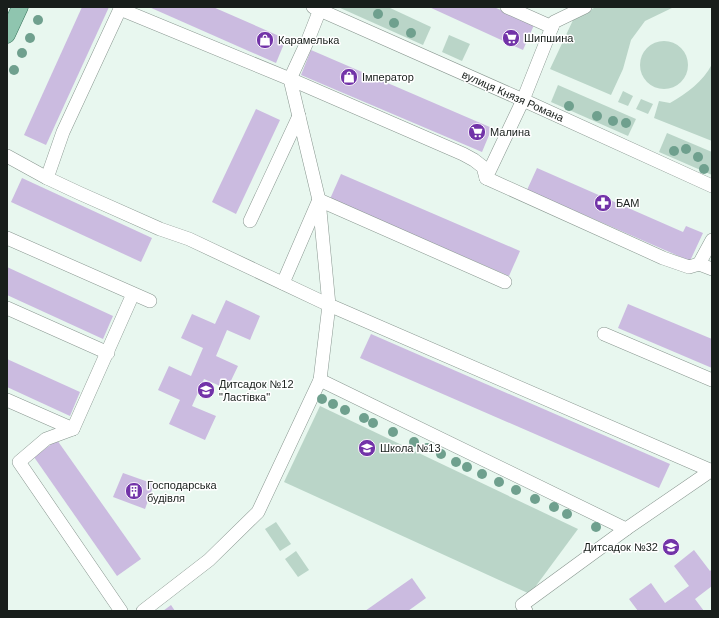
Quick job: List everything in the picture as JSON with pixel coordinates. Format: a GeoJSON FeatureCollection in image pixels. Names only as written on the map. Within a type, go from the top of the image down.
{"type":"FeatureCollection","features":[{"type":"Feature","properties":{"kind":"main road"},"geometry":{"type":"LineString","coordinates":[[7,35],[20,7]]}},
{"type":"Feature","properties":{"kind":"street"},"geometry":{"type":"LineString","coordinates":[[507,7],[552,27]]}},
{"type":"Feature","properties":{"kind":"street"},"geometry":{"type":"LineString","coordinates":[[486,178],[523,100],[554,22],[585,7]]}},
{"type":"Feature","properties":{"kind":"street"},"geometry":{"type":"LineString","coordinates":[[47,178],[63,132],[121,8],[290,79],[474,160],[483,167],[486,178]]}},
{"type":"Feature","properties":{"kind":"street"},"geometry":{"type":"LineString","coordinates":[[143,611],[209,560],[258,512],[320,380],[328,305],[319,200],[290,79],[308,40],[318,8]]}},
{"type":"Feature","properties":{"kind":"street","name":"вулиця Князя Романа"},"geometry":{"type":"LineString","coordinates":[[318,8],[712,186]]}},
{"type":"Feature","properties":{"kind":"street"},"geometry":{"type":"LineString","coordinates":[[250,221],[299,116]]}},
{"type":"Feature","properties":{"kind":"street"},"geometry":{"type":"LineString","coordinates":[[7,156],[47,178],[160,229],[189,239],[328,305],[712,470]]}},
{"type":"Feature","properties":{"kind":"street"},"geometry":{"type":"LineString","coordinates":[[486,178],[663,258],[689,267],[699,264],[712,269]]}},
{"type":"Feature","properties":{"kind":"street"},"geometry":{"type":"LineString","coordinates":[[283,283],[319,200]]}},
{"type":"Feature","properties":{"kind":"street"},"geometry":{"type":"LineString","coordinates":[[319,200],[505,282]]}},
{"type":"Feature","properties":{"kind":"street"},"geometry":{"type":"LineString","coordinates":[[7,238],[150,301]]}},
{"type":"Feature","properties":{"kind":"street"},"geometry":{"type":"LineString","coordinates":[[699,264],[712,240]]}},
{"type":"Feature","properties":{"kind":"street"},"geometry":{"type":"LineString","coordinates":[[121,611],[19,462],[46,439],[73,429],[133,294]]}},
{"type":"Feature","properties":{"kind":"street"},"geometry":{"type":"LineString","coordinates":[[7,308],[108,353]]}},
{"type":"Feature","properties":{"kind":"street"},"geometry":{"type":"LineString","coordinates":[[604,334],[712,380]]}},
{"type":"Feature","properties":{"kind":"street"},"geometry":{"type":"LineString","coordinates":[[320,380],[626,529]]}},
{"type":"Feature","properties":{"kind":"street"},"geometry":{"type":"LineString","coordinates":[[7,400],[73,429]]}},
{"type":"Feature","properties":{"kind":"street"},"geometry":{"type":"LineString","coordinates":[[526,611],[522,605],[626,529],[712,470]]}},
{"type":"Feature","properties":{"kind":"green space"},"geometry":{"type":"Polygon","coordinates":[[[338,7],[388,7],[431,27],[423,45],[338,7]]]}},
{"type":"Feature","properties":{"kind":"green space"},"geometry":{"type":"Polygon","coordinates":[[[596,7],[674,7],[645,21],[631,40],[623,69],[611,95],[550,69],[574,18],[596,7]]]}},
{"type":"Feature","properties":{"kind":"green space"},"geometry":{"type":"Polygon","coordinates":[[[449,35],[470,44],[462,61],[442,52],[449,35]]]}},
{"type":"Feature","properties":{"kind":"green space"},"geometry":{"type":"Polygon","coordinates":[[[659,41],[669,41],[681,48],[688,60],[688,70],[681,82],[669,89],[659,89],[651,85],[644,78],[640,70],[640,60],[644,52],[651,45],[659,41]]]}},
{"type":"Feature","properties":{"kind":"green space"},"geometry":{"type":"Polygon","coordinates":[[[712,64],[712,141],[654,118],[659,101],[670,103],[682,95],[699,82],[712,64]]]}},
{"type":"Feature","properties":{"kind":"green space"},"geometry":{"type":"Polygon","coordinates":[[[558,85],[636,119],[628,136],[551,102],[558,85]]]}},
{"type":"Feature","properties":{"kind":"green space"},"geometry":{"type":"Polygon","coordinates":[[[623,91],[633,96],[628,106],[618,102],[623,91]]]}},
{"type":"Feature","properties":{"kind":"green space"},"geometry":{"type":"Polygon","coordinates":[[[641,99],[653,104],[648,114],[636,109],[641,99]]]}},
{"type":"Feature","properties":{"kind":"green space"},"geometry":{"type":"Polygon","coordinates":[[[667,133],[712,152],[712,175],[659,152],[667,133]]]}},
{"type":"Feature","properties":{"kind":"green space"},"geometry":{"type":"Polygon","coordinates":[[[320,406],[578,529],[530,594],[284,482],[320,406]]]}},
{"type":"Feature","properties":{"kind":"green space"},"geometry":{"type":"Polygon","coordinates":[[[276,522],[291,544],[280,551],[265,529],[276,522]]]}},
{"type":"Feature","properties":{"kind":"green space"},"geometry":{"type":"Polygon","coordinates":[[[296,551],[309,570],[298,577],[285,559],[296,551]]]}},
{"type":"Feature","properties":{"kind":"building"},"geometry":{"type":"Polygon","coordinates":[[[82,7],[109,7],[46,145],[24,135],[82,7]]]}},
{"type":"Feature","properties":{"kind":"building"},"geometry":{"type":"Polygon","coordinates":[[[149,7],[213,7],[286,39],[276,63],[149,7]]]}},
{"type":"Feature","properties":{"kind":"building"},"geometry":{"type":"Polygon","coordinates":[[[429,7],[494,7],[534,25],[523,50],[429,7]]]}},
{"type":"Feature","properties":{"kind":"building"},"geometry":{"type":"Polygon","coordinates":[[[311,50],[492,128],[482,152],[301,75],[311,50]]]}},
{"type":"Feature","properties":{"kind":"building"},"geometry":{"type":"Polygon","coordinates":[[[256,109],[280,120],[236,214],[212,202],[256,109]]]}},
{"type":"Feature","properties":{"kind":"building"},"geometry":{"type":"Polygon","coordinates":[[[537,168],[683,232],[686,226],[703,233],[690,261],[527,190],[537,168]]]}},
{"type":"Feature","properties":{"kind":"building"},"geometry":{"type":"Polygon","coordinates":[[[341,174],[520,251],[509,276],[330,199],[341,174]]]}},
{"type":"Feature","properties":{"kind":"building"},"geometry":{"type":"Polygon","coordinates":[[[22,178],[152,238],[141,262],[11,202],[22,178]]]}},
{"type":"Feature","properties":{"kind":"building"},"geometry":{"type":"Polygon","coordinates":[[[7,267],[113,316],[103,339],[7,295],[7,267]]]}},
{"type":"Feature","properties":{"kind":"building"},"geometry":{"type":"Polygon","coordinates":[[[226,300],[260,316],[250,340],[227,330],[216,356],[238,366],[227,389],[204,379],[192,406],[216,416],[205,440],[169,424],[180,400],[158,390],[169,366],[191,376],[203,348],[181,338],[192,314],[215,324],[226,300]]]}},
{"type":"Feature","properties":{"kind":"building"},"geometry":{"type":"Polygon","coordinates":[[[628,304],[712,339],[712,368],[618,328],[628,304]]]}},
{"type":"Feature","properties":{"kind":"building"},"geometry":{"type":"Polygon","coordinates":[[[371,334],[670,464],[659,488],[360,358],[371,334]]]}},
{"type":"Feature","properties":{"kind":"building"},"geometry":{"type":"Polygon","coordinates":[[[7,359],[80,392],[70,416],[7,387],[7,359]]]}},
{"type":"Feature","properties":{"kind":"building"},"geometry":{"type":"Polygon","coordinates":[[[57,440],[141,559],[117,576],[34,457],[57,440]]]}},
{"type":"Feature","properties":{"kind":"building","name":"Господарська будівля"},"geometry":{"type":"Polygon","coordinates":[[[123,473],[154,484],[145,509],[113,497],[123,473]]]}},
{"type":"Feature","properties":{"kind":"building"},"geometry":{"type":"Polygon","coordinates":[[[694,550],[710,571],[712,569],[712,586],[695,599],[704,611],[638,611],[629,599],[651,583],[665,603],[689,586],[674,566],[694,550]]]}},
{"type":"Feature","properties":{"kind":"building"},"geometry":{"type":"Polygon","coordinates":[[[412,578],[426,598],[408,611],[365,611],[412,578]]]}},
{"type":"Feature","properties":{"kind":"building"},"geometry":{"type":"Polygon","coordinates":[[[171,605],[175,611],[163,611],[171,605]]]}},
{"type":"Feature","properties":{"kind":"place","name":"Шипшина"},"geometry":{"type":"Point","coordinates":[511,38]}},
{"type":"Feature","properties":{"kind":"place","name":"Карамелька"},"geometry":{"type":"Point","coordinates":[265,40]}},
{"type":"Feature","properties":{"kind":"place","name":"Імператор"},"geometry":{"type":"Point","coordinates":[349,77]}},
{"type":"Feature","properties":{"kind":"place","name":"Малина"},"geometry":{"type":"Point","coordinates":[477,132]}},
{"type":"Feature","properties":{"kind":"place","name":"БАМ"},"geometry":{"type":"Point","coordinates":[603,203]}},
{"type":"Feature","properties":{"kind":"place","name":"Дитсадок №12 \"Ластівка\""},"geometry":{"type":"Point","coordinates":[206,390]}},
{"type":"Feature","properties":{"kind":"place","name":"Школа №13"},"geometry":{"type":"Point","coordinates":[367,448]}},
{"type":"Feature","properties":{"kind":"place","name":"Господарська будівля"},"geometry":{"type":"Point","coordinates":[134,491]}},
{"type":"Feature","properties":{"kind":"place","name":"Дитсадок №32"},"geometry":{"type":"Point","coordinates":[671,547]}}]}
